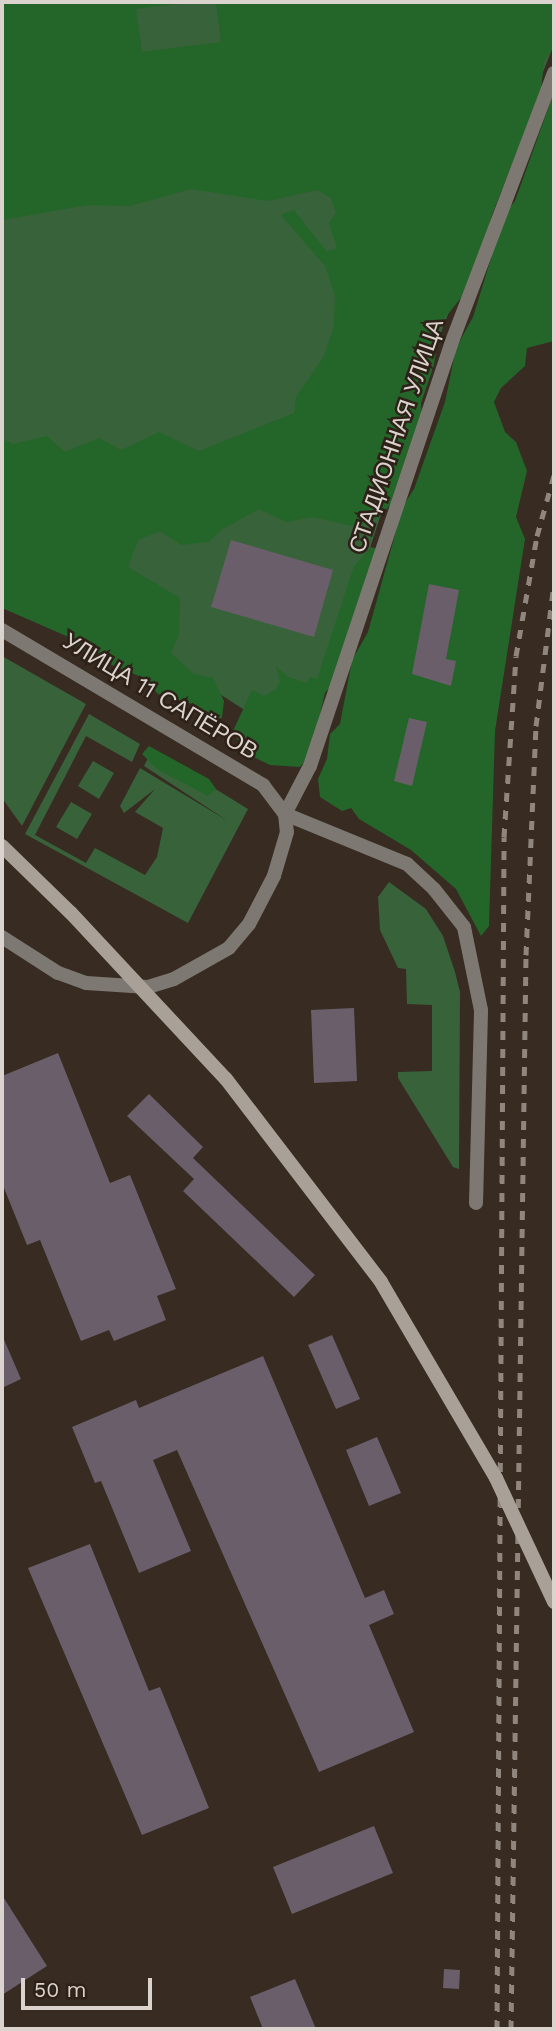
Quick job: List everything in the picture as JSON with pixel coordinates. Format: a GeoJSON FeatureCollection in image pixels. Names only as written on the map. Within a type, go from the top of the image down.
{"type":"FeatureCollection","features":[{"type":"Feature","properties":{"kind":"main road"},"geometry":{"type":"LineString","coordinates":[[2,846],[71,913],[226,1079],[381,1282],[496,1479],[554,1602]]}},
{"type":"Feature","properties":{"kind":"street","name":"СТАДИОННАЯ УЛИЦА"},"geometry":{"type":"LineString","coordinates":[[285,814],[310,766],[451,344],[554,73]]}},
{"type":"Feature","properties":{"kind":"street","name":"УЛИЦА 11 САПЁРОВ"},"geometry":{"type":"LineString","coordinates":[[2,630],[263,785],[285,814]]}},
{"type":"Feature","properties":{"kind":"street"},"geometry":{"type":"LineString","coordinates":[[2,937],[58,973],[86,983],[146,987],[174,979],[229,948],[249,924],[281,856],[287,832],[285,814],[407,864],[442,897],[464,928],[481,1010],[476,1203]]}},
{"type":"Feature","properties":{"kind":"green space"},"geometry":{"type":"Polygon","coordinates":[[[2,2],[554,2],[554,44],[431,358],[332,667],[301,746],[2,555],[2,2]]]}},
{"type":"Feature","properties":{"kind":"green space"},"geometry":{"type":"Polygon","coordinates":[[[2,2],[194,2],[136,9],[142,52],[221,42],[216,2],[554,2],[554,47],[544,61],[541,91],[492,215],[477,278],[440,324],[434,365],[421,403],[423,428],[396,498],[380,517],[356,527],[313,517],[286,522],[259,509],[221,530],[209,542],[181,545],[160,531],[138,540],[128,567],[180,598],[179,634],[171,653],[194,674],[213,678],[224,701],[222,718],[209,720],[196,705],[158,694],[144,678],[87,655],[73,639],[2,608],[2,439],[13,444],[47,436],[65,452],[99,438],[121,450],[159,432],[199,451],[294,413],[296,397],[324,356],[334,326],[335,295],[325,266],[281,215],[294,210],[327,252],[337,248],[329,223],[336,213],[331,198],[318,190],[268,201],[191,189],[130,206],[88,205],[2,220],[2,2]]]}},
{"type":"Feature","properties":{"kind":"green space"},"geometry":{"type":"Polygon","coordinates":[[[554,92],[554,341],[527,348],[525,366],[501,388],[494,402],[505,432],[516,442],[527,471],[516,517],[525,539],[495,731],[489,926],[481,936],[456,889],[411,850],[359,819],[351,808],[342,811],[320,797],[318,779],[327,759],[330,734],[340,724],[352,660],[368,632],[403,506],[414,489],[445,402],[456,348],[473,317],[505,213],[515,201],[554,92]]]}},
{"type":"Feature","properties":{"kind":"green space"},"geometry":{"type":"Polygon","coordinates":[[[371,547],[378,549],[335,681],[325,693],[311,753],[300,767],[270,765],[245,753],[233,731],[252,690],[264,696],[276,689],[280,681],[276,666],[288,677],[307,683],[310,677],[317,679],[354,566],[371,547]]]}},
{"type":"Feature","properties":{"kind":"green space"},"geometry":{"type":"Polygon","coordinates":[[[2,656],[86,704],[22,826],[2,798],[2,656]]]}},
{"type":"Feature","properties":{"kind":"green space"},"geometry":{"type":"Polygon","coordinates":[[[89,714],[140,744],[132,762],[86,736],[35,835],[86,863],[95,848],[145,875],[157,857],[163,828],[135,812],[155,789],[124,813],[120,806],[140,768],[228,821],[144,766],[152,750],[248,809],[188,923],[25,834],[89,714]]]}},
{"type":"Feature","properties":{"kind":"green space"},"geometry":{"type":"Polygon","coordinates":[[[149,746],[209,779],[216,789],[208,796],[157,769],[142,754],[149,746]]]}},
{"type":"Feature","properties":{"kind":"green space"},"geometry":{"type":"Polygon","coordinates":[[[93,761],[114,773],[99,799],[78,786],[93,761]]]}},
{"type":"Feature","properties":{"kind":"green space"},"geometry":{"type":"Polygon","coordinates":[[[71,802],[92,814],[77,839],[56,827],[71,802]]]}},
{"type":"Feature","properties":{"kind":"green space"},"geometry":{"type":"Polygon","coordinates":[[[389,882],[426,909],[443,936],[460,992],[459,1169],[453,1167],[398,1078],[398,1072],[432,1071],[432,1005],[407,1004],[406,969],[398,968],[380,930],[378,897],[389,882]]]}},
{"type":"Feature","properties":{"kind":"building"},"geometry":{"type":"Polygon","coordinates":[[[231,540],[333,570],[314,637],[211,607],[231,540]]]}},
{"type":"Feature","properties":{"kind":"building"},"geometry":{"type":"Polygon","coordinates":[[[429,584],[459,590],[446,659],[456,661],[451,686],[412,674],[429,584]]]}},
{"type":"Feature","properties":{"kind":"building"},"geometry":{"type":"Polygon","coordinates":[[[409,718],[427,722],[412,786],[394,781],[409,718]]]}},
{"type":"Feature","properties":{"kind":"building"},"geometry":{"type":"Polygon","coordinates":[[[354,1008],[357,1081],[314,1083],[311,1010],[354,1008]]]}},
{"type":"Feature","properties":{"kind":"building"},"geometry":{"type":"Polygon","coordinates":[[[58,1053],[110,1183],[130,1175],[176,1289],[157,1296],[166,1320],[114,1341],[109,1330],[81,1341],[40,1240],[27,1245],[2,1183],[2,1076],[58,1053]]]}},
{"type":"Feature","properties":{"kind":"building"},"geometry":{"type":"Polygon","coordinates":[[[149,1094],[203,1147],[193,1158],[315,1275],[294,1297],[183,1191],[194,1179],[127,1116],[149,1094]]]}},
{"type":"Feature","properties":{"kind":"building"},"geometry":{"type":"Polygon","coordinates":[[[2,1335],[21,1379],[2,1388],[2,1335]]]}},
{"type":"Feature","properties":{"kind":"building"},"geometry":{"type":"Polygon","coordinates":[[[332,1335],[360,1399],[336,1409],[308,1345],[332,1335]]]}},
{"type":"Feature","properties":{"kind":"building"},"geometry":{"type":"Polygon","coordinates":[[[263,1356],[365,1598],[384,1590],[394,1614],[369,1625],[414,1732],[319,1772],[177,1450],[153,1460],[191,1551],[139,1573],[101,1481],[95,1483],[72,1427],[136,1400],[139,1408],[263,1356]]]}},
{"type":"Feature","properties":{"kind":"building"},"geometry":{"type":"Polygon","coordinates":[[[377,1437],[401,1493],[369,1506],[346,1450],[377,1437]]]}},
{"type":"Feature","properties":{"kind":"building"},"geometry":{"type":"Polygon","coordinates":[[[90,1544],[149,1691],[160,1687],[209,1808],[142,1835],[28,1568],[90,1544]]]}},
{"type":"Feature","properties":{"kind":"building"},"geometry":{"type":"Polygon","coordinates":[[[374,1826],[393,1873],[292,1914],[273,1867],[374,1826]]]}},
{"type":"Feature","properties":{"kind":"building"},"geometry":{"type":"Polygon","coordinates":[[[2,1895],[47,1966],[2,1995],[2,1895]]]}},
{"type":"Feature","properties":{"kind":"building"},"geometry":{"type":"Polygon","coordinates":[[[444,1969],[460,1970],[459,1989],[443,1988],[444,1969]]]}},
{"type":"Feature","properties":{"kind":"building"},"geometry":{"type":"Polygon","coordinates":[[[295,1979],[316,2029],[263,2029],[250,1997],[295,1979]]]}},
{"type":"Feature","properties":{"kind":"railway"},"geometry":{"type":"LineString","coordinates":[[497,2029],[504,837],[516,656],[537,536],[554,475]]}},
{"type":"Feature","properties":{"kind":"railway"},"geometry":{"type":"LineString","coordinates":[[511,2029],[526,955],[536,726],[554,583]]}}]}
